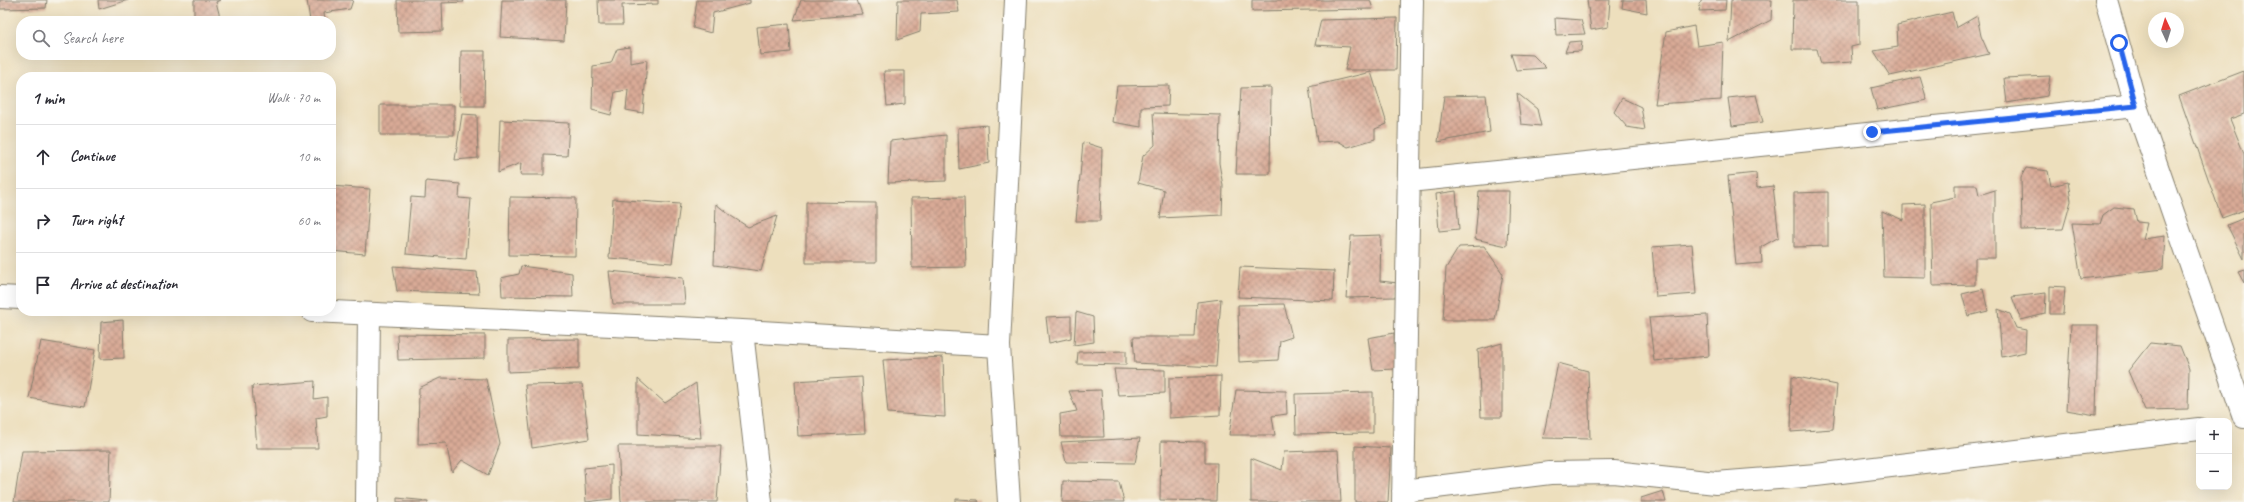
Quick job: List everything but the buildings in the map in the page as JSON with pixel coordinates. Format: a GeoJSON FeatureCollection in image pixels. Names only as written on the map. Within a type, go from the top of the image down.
{"type":"FeatureCollection","features":[{"type":"Feature","properties":{"kind":"street"},"geometry":{"type":"LineString","coordinates":[[1009,502],[999,346],[1016,0]]}},
{"type":"Feature","properties":{"kind":"street"},"geometry":{"type":"LineString","coordinates":[[1412,0],[1403,496],[1550,473],[1614,472],[1716,483],[1816,475],[2196,429]]}},
{"type":"Feature","properties":{"kind":"street"},"geometry":{"type":"LineString","coordinates":[[2106,0],[2136,106],[2244,417]]}},
{"type":"Feature","properties":{"kind":"street"},"geometry":{"type":"LineString","coordinates":[[1409,181],[1635,160],[1872,132],[2136,106]]}},
{"type":"Feature","properties":{"kind":"street"},"geometry":{"type":"LineString","coordinates":[[0,297],[16,298]]}},
{"type":"Feature","properties":{"kind":"street"},"geometry":{"type":"LineString","coordinates":[[336,312],[742,331],[999,346]]}},
{"type":"Feature","properties":{"kind":"street"},"geometry":{"type":"LineString","coordinates":[[367,502],[369,314]]}},
{"type":"Feature","properties":{"kind":"street"},"geometry":{"type":"LineString","coordinates":[[742,331],[761,502]]}},
{"type":"Feature","properties":{"kind":"street"},"geometry":{"type":"LineString","coordinates":[[2232,426],[2244,424]]}},
{"type":"Feature","properties":{"kind":"route"},"geometry":{"type":"LineString","coordinates":[[1872,132],[2136,106],[2119,43]]}}]}
